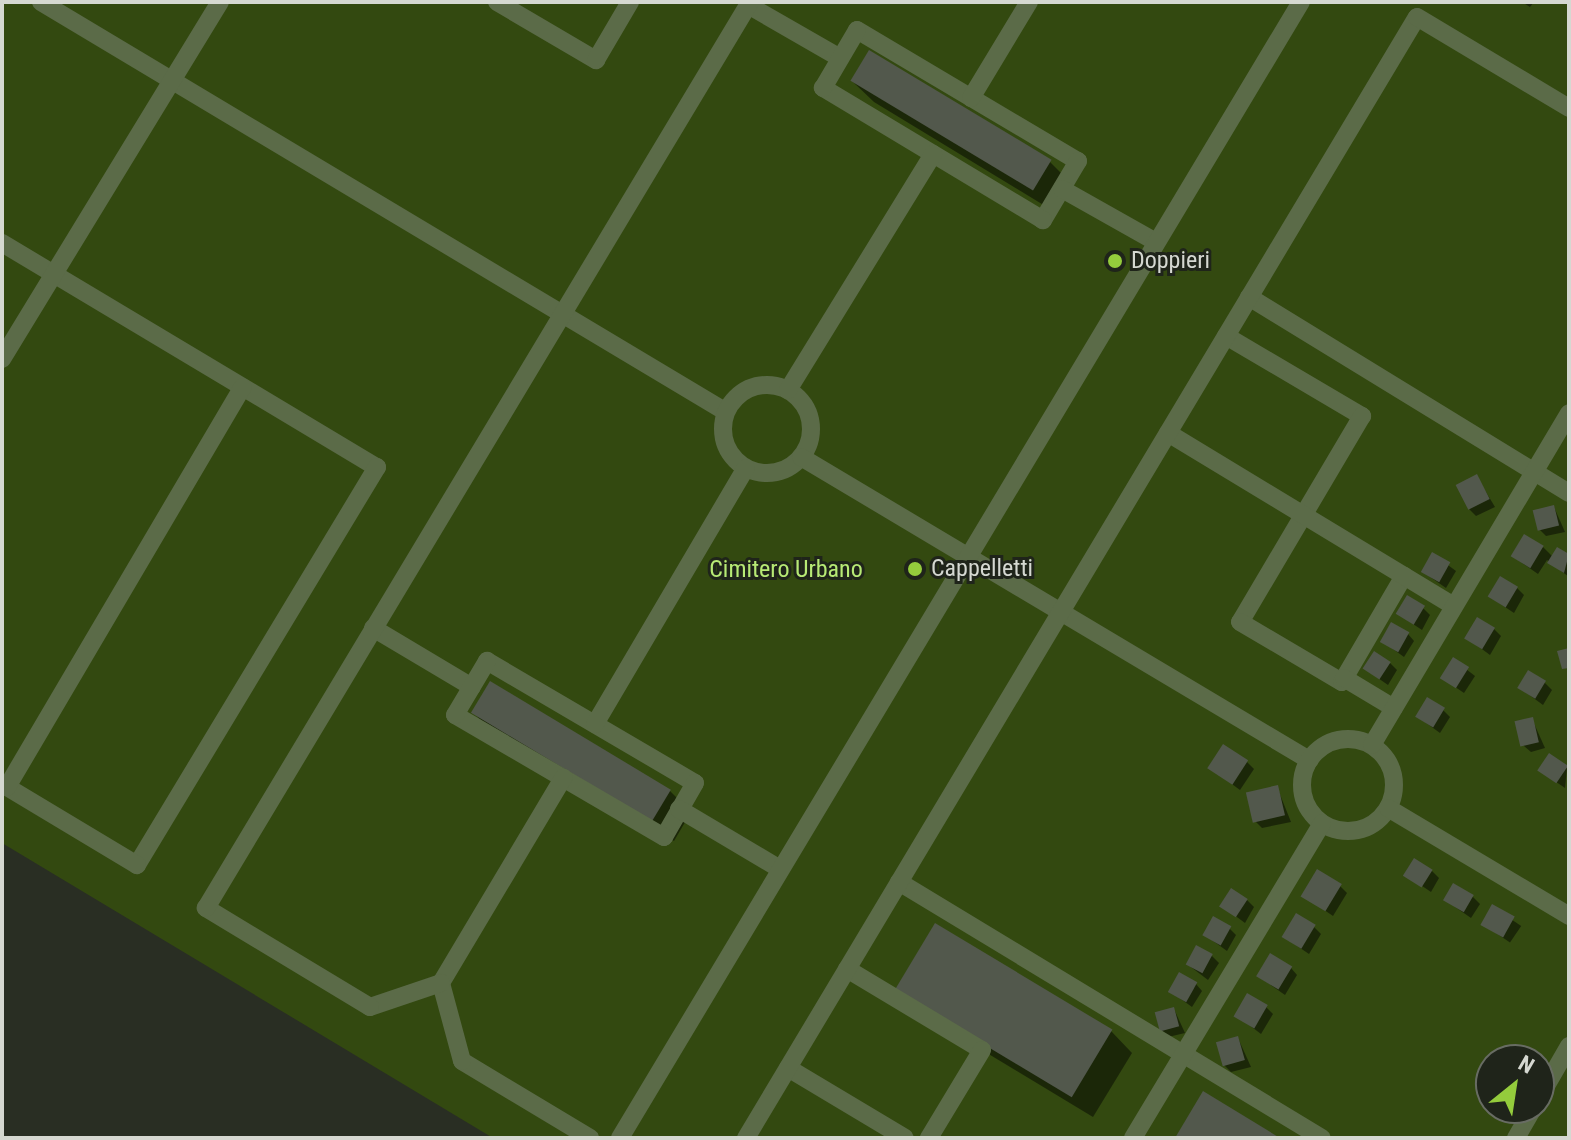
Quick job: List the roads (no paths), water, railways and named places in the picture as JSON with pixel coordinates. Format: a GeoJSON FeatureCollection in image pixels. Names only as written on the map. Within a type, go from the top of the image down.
{"type":"FeatureCollection","features":[{"type":"Feature","properties":{"kind":"lane"},"geometry":{"type":"LineString","coordinates":[[41,2],[726,412]]}},
{"type":"Feature","properties":{"kind":"lane"},"geometry":{"type":"LineString","coordinates":[[2,359],[220,2]]}},
{"type":"Feature","properties":{"kind":"lane"},"geometry":{"type":"LineString","coordinates":[[497,2],[596,60],[630,2]]}},
{"type":"Feature","properties":{"kind":"lane"},"geometry":{"type":"LineString","coordinates":[[971,98],[1029,2]]}},
{"type":"Feature","properties":{"kind":"lane"},"geometry":{"type":"LineString","coordinates":[[620,1138],[1301,2]]}},
{"type":"Feature","properties":{"kind":"lane"},"geometry":{"type":"LineString","coordinates":[[563,778],[441,983],[370,1007],[206,908],[749,4],[840,58]]}},
{"type":"Feature","properties":{"kind":"lane"},"geometry":{"type":"LineString","coordinates":[[746,1138],[1417,17],[1569,108]]}},
{"type":"Feature","properties":{"kind":"lane"},"geometry":{"type":"LineString","coordinates":[[857,30],[1078,161],[1043,220],[823,88],[840,58],[857,30]]}},
{"type":"Feature","properties":{"kind":"lane"},"geometry":{"type":"LineString","coordinates":[[788,390],[933,154]]}},
{"type":"Feature","properties":{"kind":"lane"},"geometry":{"type":"LineString","coordinates":[[1062,189],[1156,242]]}},
{"type":"Feature","properties":{"kind":"lane"},"geometry":{"type":"LineString","coordinates":[[2,243],[377,467],[137,865],[5,786],[243,387]]}},
{"type":"Feature","properties":{"kind":"lane"},"geometry":{"type":"LineString","coordinates":[[1249,297],[1569,493]]}},
{"type":"Feature","properties":{"kind":"lane"},"geometry":{"type":"LineString","coordinates":[[1226,336],[1362,416],[1240,622],[1342,682],[1404,576]]}},
{"type":"Feature","properties":{"kind":"lane"},"geometry":{"type":"LineString","coordinates":[[759,385],[788,390],[810,420],[801,457],[769,473],[746,468],[727,449],[726,412],[745,390],[759,385]]}},
{"type":"Feature","properties":{"kind":"lane"},"geometry":{"type":"LineString","coordinates":[[1372,745],[1569,413]]}},
{"type":"Feature","properties":{"kind":"lane"},"geometry":{"type":"LineString","coordinates":[[1168,433],[1454,606]]}},
{"type":"Feature","properties":{"kind":"lane"},"geometry":{"type":"LineString","coordinates":[[801,457],[1309,760]]}},
{"type":"Feature","properties":{"kind":"lane"},"geometry":{"type":"LineString","coordinates":[[595,724],[746,468]]}},
{"type":"Feature","properties":{"kind":"lane"},"geometry":{"type":"LineString","coordinates":[[373,628],[472,687]]}},
{"type":"Feature","properties":{"kind":"lane"},"geometry":{"type":"LineString","coordinates":[[487,661],[695,783],[664,837],[455,715],[472,687],[487,661]]}},
{"type":"Feature","properties":{"kind":"lane"},"geometry":{"type":"LineString","coordinates":[[1344,678],[1394,708]]}},
{"type":"Feature","properties":{"kind":"lane"},"geometry":{"type":"LineString","coordinates":[[1344,739],[1372,745],[1391,766],[1394,794],[1388,808],[1366,828],[1335,829],[1322,823],[1305,801],[1302,787],[1309,760],[1330,742],[1344,739]]}},
{"type":"Feature","properties":{"kind":"lane"},"geometry":{"type":"LineString","coordinates":[[1388,808],[1569,916]]}},
{"type":"Feature","properties":{"kind":"lane"},"geometry":{"type":"LineString","coordinates":[[679,809],[780,869]]}},
{"type":"Feature","properties":{"kind":"lane"},"geometry":{"type":"LineString","coordinates":[[1133,1138],[1322,823]]}},
{"type":"Feature","properties":{"kind":"lane"},"geometry":{"type":"LineString","coordinates":[[899,882],[1321,1138]]}},
{"type":"Feature","properties":{"kind":"lane"},"geometry":{"type":"LineString","coordinates":[[847,969],[982,1050],[929,1138]]}},
{"type":"Feature","properties":{"kind":"lane"},"geometry":{"type":"LineString","coordinates":[[441,983],[462,1061],[590,1138]]}},
{"type":"Feature","properties":{"kind":"lane"},"geometry":{"type":"LineString","coordinates":[[1555,1070],[1569,1046]]}},
{"type":"Feature","properties":{"kind":"lane"},"geometry":{"type":"LineString","coordinates":[[788,1068],[905,1138]]}},
{"type":"Feature","properties":{"kind":"place","name":"Doppieri"},"geometry":{"type":"Point","coordinates":[1115,261]}},
{"type":"Feature","properties":{"kind":"place","name":"Cappelletti"},"geometry":{"type":"Point","coordinates":[915,569]}},
{"type":"Feature","properties":{"kind":"park label","name":"Cimitero Urbano"},"geometry":{"type":"Point","coordinates":[786,570]}}]}
